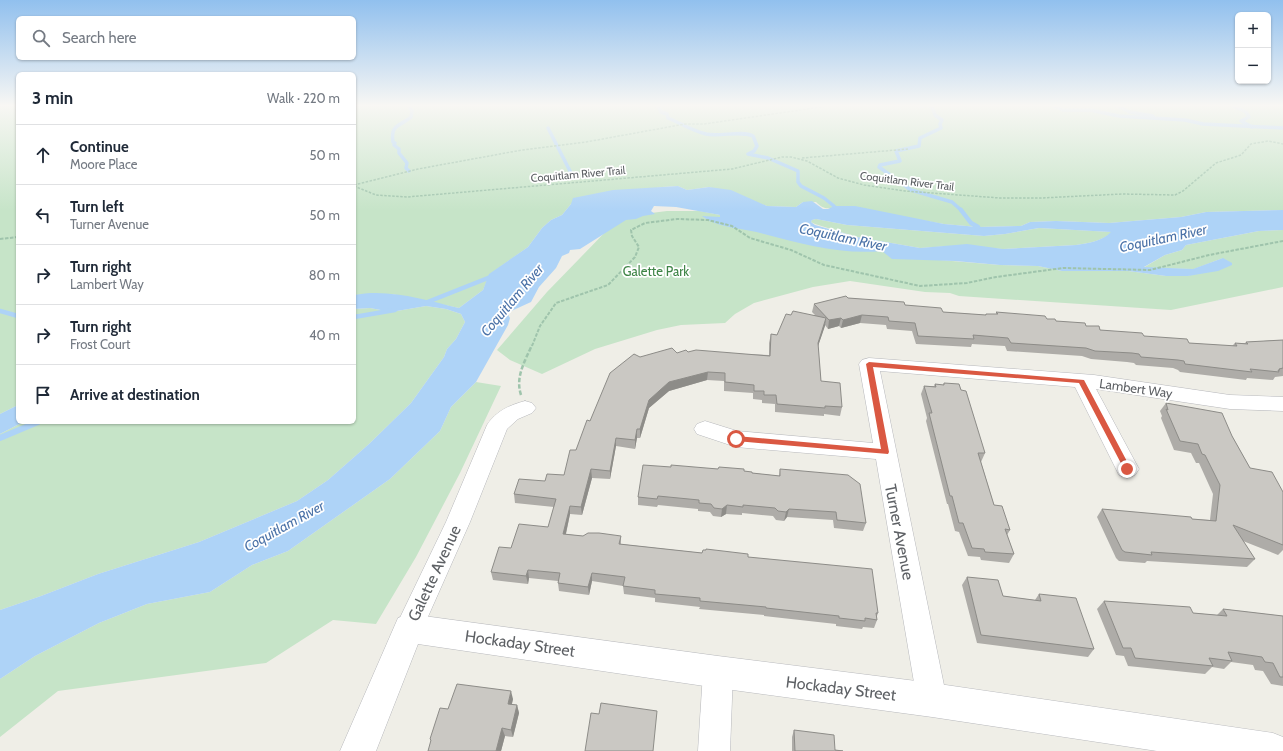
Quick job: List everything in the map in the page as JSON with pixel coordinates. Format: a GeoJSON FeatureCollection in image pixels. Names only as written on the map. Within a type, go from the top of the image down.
{"type":"FeatureCollection","features":[{"type":"Feature","properties":{"kind":"street","name":"Lambert Way"},"geometry":{"type":"LineString","coordinates":[[869,364],[1082,381],[1230,402],[1283,404]]}},
{"type":"Feature","properties":{"kind":"street","name":"Turner Avenue"},"geometry":{"type":"LineString","coordinates":[[869,364],[932,700]]}},
{"type":"Feature","properties":{"kind":"street"},"geometry":{"type":"LineString","coordinates":[[1082,381],[1127,469]]}},
{"type":"Feature","properties":{"kind":"street","name":"Galette Avenue"},"geometry":{"type":"LineString","coordinates":[[358,751],[409,628],[456,528],[498,425],[510,414],[522,398]]}},
{"type":"Feature","properties":{"kind":"street"},"geometry":{"type":"LineString","coordinates":[[705,429],[736,439],[885,452]]}},
{"type":"Feature","properties":{"kind":"street","name":"Hockaday Street"},"geometry":{"type":"LineString","coordinates":[[409,628],[718,672],[932,700],[1234,748],[1273,751]]}},
{"type":"Feature","properties":{"kind":"street"},"geometry":{"type":"LineString","coordinates":[[714,751],[718,672]]}},
{"type":"Feature","properties":{"kind":"path"},"geometry":{"type":"LineString","coordinates":[[356,184],[418,169],[522,150],[591,141]]}},
{"type":"Feature","properties":{"kind":"path","name":"Coquitlam River Trail"},"geometry":{"type":"LineString","coordinates":[[356,186],[376,195],[407,197],[732,169],[782,157],[800,158],[838,178],[864,185],[905,191],[1000,198],[1122,194],[1175,195],[1183,191],[1216,164],[1242,155],[1251,144],[1268,141]]}},
{"type":"Feature","properties":{"kind":"path","name":"Coquitlam River Trail"},"geometry":{"type":"LineString","coordinates":[[1268,141],[1283,144]]}},
{"type":"Feature","properties":{"kind":"path"},"geometry":{"type":"LineString","coordinates":[[800,158],[908,149]]}},
{"type":"Feature","properties":{"kind":"path"},"geometry":{"type":"LineString","coordinates":[[522,398],[519,377],[540,326],[556,303],[608,285],[635,256],[638,247],[632,236],[631,230],[645,223],[677,219],[708,220],[732,226],[750,238],[791,250],[824,265],[920,286],[967,283],[996,276],[1063,268],[1150,270],[1209,255],[1283,241]]}},
{"type":"Feature","properties":{"kind":"path"},"geometry":{"type":"LineString","coordinates":[[0,239],[16,237]]}},
{"type":"Feature","properties":{"kind":"green space"},"geometry":{"type":"Polygon","coordinates":[[[0,141],[16,141],[16,406],[0,414],[0,141]]]}},
{"type":"Feature","properties":{"kind":"green space"},"geometry":{"type":"Polygon","coordinates":[[[356,141],[1283,141],[1283,210],[1206,212],[1181,217],[1109,223],[1056,221],[1030,222],[1021,226],[978,227],[944,224],[843,207],[826,208],[816,202],[803,202],[796,207],[767,206],[709,187],[687,190],[678,186],[662,187],[571,204],[562,215],[551,220],[542,228],[528,247],[490,274],[483,290],[459,308],[392,294],[356,295],[356,141]]]}},
{"type":"Feature","properties":{"kind":"green space","name":"Galette Park"},"geometry":{"type":"Polygon","coordinates":[[[667,211],[700,211],[940,260],[1000,265],[1038,266],[1062,271],[1128,271],[1166,276],[1188,276],[1223,258],[1194,269],[1143,268],[1165,255],[1182,250],[1186,245],[1259,231],[1283,230],[1283,287],[1171,310],[959,296],[950,293],[925,292],[850,281],[813,287],[754,303],[735,314],[725,323],[681,325],[657,330],[595,349],[542,374],[510,360],[497,350],[547,292],[614,223],[643,214],[667,211]]]}},
{"type":"Feature","properties":{"kind":"green space"},"geometry":{"type":"Polygon","coordinates":[[[816,219],[847,225],[984,236],[1039,228],[1112,232],[1100,240],[1076,245],[1003,249],[950,246],[920,248],[857,237],[811,222],[812,220],[816,219]]]}},
{"type":"Feature","properties":{"kind":"green space"},"geometry":{"type":"Polygon","coordinates":[[[426,306],[446,309],[461,314],[465,322],[456,339],[447,349],[444,357],[411,403],[369,444],[328,480],[297,501],[199,542],[98,574],[0,610],[0,434],[19,424],[356,424],[356,309],[370,308],[391,312],[426,306]]]}},
{"type":"Feature","properties":{"kind":"green space"},"geometry":{"type":"Polygon","coordinates":[[[476,382],[501,386],[460,473],[416,557],[376,624],[333,620],[266,663],[58,691],[0,737],[0,679],[35,656],[99,623],[147,604],[210,592],[252,565],[288,551],[390,479],[440,431],[451,407],[476,382]]]}},
{"type":"Feature","properties":{"kind":"water","name":"Coquitlam River"},"geometry":{"type":"Polygon","coordinates":[[[678,186],[687,190],[709,187],[731,190],[767,206],[796,207],[803,202],[812,201],[823,209],[828,209],[834,206],[855,206],[944,224],[978,227],[1021,226],[1030,222],[1056,221],[1109,223],[1181,217],[1206,212],[1283,210],[1283,230],[1259,231],[1186,245],[1182,250],[1165,255],[1144,267],[1193,269],[1223,258],[1232,263],[1232,265],[1218,271],[1188,276],[1166,276],[1128,271],[1062,271],[1038,266],[892,259],[882,251],[867,252],[823,248],[757,232],[724,226],[702,216],[720,217],[720,215],[676,207],[654,206],[651,211],[655,214],[626,220],[580,249],[570,250],[569,253],[562,256],[556,268],[539,287],[531,302],[507,313],[510,318],[508,325],[476,382],[451,407],[440,431],[390,479],[288,551],[252,565],[210,592],[147,604],[99,623],[35,656],[0,679],[0,610],[98,574],[199,542],[297,501],[328,480],[369,444],[411,403],[444,357],[447,349],[456,339],[465,322],[461,314],[446,309],[426,306],[391,312],[370,308],[356,309],[356,295],[367,293],[393,294],[459,308],[483,290],[489,274],[528,247],[542,228],[551,220],[562,215],[571,204],[573,198],[613,190],[678,186]],[[816,219],[812,220],[811,222],[815,225],[857,237],[920,248],[967,244],[1003,249],[1076,245],[1100,240],[1111,232],[1039,228],[984,236],[847,225],[816,219]]]}},
{"type":"Feature","properties":{"kind":"water"},"geometry":{"type":"Polygon","coordinates":[[[16,406],[16,424],[19,424],[0,434],[0,414],[16,406]]]}},
{"type":"Feature","properties":{"kind":"building"},"geometry":{"type":"Polygon","coordinates":[[[846,296],[848,298],[904,302],[905,305],[941,308],[943,312],[986,315],[998,314],[996,312],[1045,316],[1047,319],[1055,319],[1056,321],[1085,323],[1086,326],[1099,326],[1100,330],[1142,333],[1144,336],[1187,339],[1189,343],[1237,346],[1235,343],[1248,344],[1246,342],[1283,340],[1283,368],[1278,370],[1279,372],[1250,369],[1252,372],[1185,364],[1184,361],[1141,357],[1139,354],[1132,353],[1011,343],[1008,338],[973,335],[974,339],[918,336],[915,323],[889,321],[888,317],[862,315],[843,320],[841,318],[829,320],[814,304],[846,296]]]}},
{"type":"Feature","properties":{"kind":"building"},"geometry":{"type":"Polygon","coordinates":[[[793,311],[826,318],[818,343],[821,381],[840,383],[842,407],[825,406],[825,408],[777,404],[776,395],[764,395],[764,391],[754,391],[754,385],[725,382],[725,373],[708,372],[669,382],[649,400],[640,429],[637,429],[635,440],[616,438],[610,471],[591,469],[581,507],[570,506],[563,534],[583,536],[588,533],[599,533],[621,536],[619,544],[702,553],[703,550],[706,549],[748,554],[748,557],[872,569],[878,613],[876,613],[877,620],[865,618],[865,621],[839,618],[839,616],[700,601],[700,598],[655,594],[655,590],[623,586],[625,577],[592,573],[588,587],[558,583],[560,573],[528,570],[526,576],[491,572],[499,547],[511,548],[519,524],[548,527],[556,499],[514,494],[519,479],[545,481],[547,474],[564,475],[570,450],[576,450],[587,420],[590,421],[610,373],[634,354],[640,357],[672,348],[677,353],[686,350],[688,352],[696,350],[770,356],[771,334],[777,335],[786,314],[791,315],[793,311]]]}},
{"type":"Feature","properties":{"kind":"building"},"geometry":{"type":"Polygon","coordinates":[[[944,383],[959,384],[961,390],[966,391],[985,453],[978,453],[994,505],[1002,506],[1010,530],[1005,529],[1014,554],[985,552],[984,549],[972,548],[963,523],[959,523],[952,496],[950,496],[929,413],[932,413],[924,386],[936,387],[935,384],[944,385],[944,383]]]}},
{"type":"Feature","properties":{"kind":"building"},"geometry":{"type":"Polygon","coordinates":[[[1166,403],[1222,413],[1232,436],[1250,468],[1272,472],[1283,492],[1283,545],[1233,525],[1255,559],[1151,552],[1152,555],[1125,552],[1122,550],[1102,509],[1191,517],[1192,519],[1216,521],[1220,485],[1205,455],[1202,454],[1198,444],[1180,441],[1166,409],[1168,410],[1166,403]]]}},
{"type":"Feature","properties":{"kind":"building"},"geometry":{"type":"Polygon","coordinates":[[[643,465],[744,469],[744,471],[752,473],[780,476],[780,469],[848,475],[860,484],[866,523],[837,520],[836,512],[789,509],[786,512],[778,511],[775,508],[743,505],[743,507],[727,505],[722,509],[714,508],[711,504],[699,503],[699,500],[658,496],[657,499],[638,497],[643,465]]]}},
{"type":"Feature","properties":{"kind":"building"},"geometry":{"type":"Polygon","coordinates":[[[967,577],[998,580],[1003,596],[1041,601],[1039,594],[1076,598],[1094,649],[981,635],[967,577]]]}},
{"type":"Feature","properties":{"kind":"building"},"geometry":{"type":"Polygon","coordinates":[[[1104,601],[1190,607],[1193,613],[1227,616],[1223,609],[1283,616],[1283,677],[1280,677],[1273,663],[1265,662],[1262,657],[1228,652],[1232,661],[1209,658],[1213,666],[1135,658],[1131,648],[1123,648],[1104,601]]]}},
{"type":"Feature","properties":{"kind":"building"},"geometry":{"type":"Polygon","coordinates":[[[457,684],[511,691],[508,704],[517,705],[511,730],[502,728],[496,751],[428,751],[430,739],[440,708],[448,709],[457,684]]]}},
{"type":"Feature","properties":{"kind":"building"},"geometry":{"type":"Polygon","coordinates":[[[601,703],[657,711],[653,751],[585,751],[591,713],[599,714],[601,703]]]}},
{"type":"Feature","properties":{"kind":"building"},"geometry":{"type":"Polygon","coordinates":[[[794,730],[834,735],[835,750],[843,751],[795,751],[794,730]]]}},
{"type":"Feature","properties":{"kind":"waterway"},"geometry":{"type":"LineString","coordinates":[[393,141],[395,143],[394,145],[399,149],[399,153],[407,163],[406,168],[409,171]]}},
{"type":"Feature","properties":{"kind":"waterway"},"geometry":{"type":"LineString","coordinates":[[555,141],[571,173]]}},
{"type":"Feature","properties":{"kind":"waterway"},"geometry":{"type":"LineString","coordinates":[[755,141],[757,146],[754,151],[748,154],[768,158],[798,171],[798,182],[801,186],[824,198],[834,206]]}},
{"type":"Feature","properties":{"kind":"waterway"},"geometry":{"type":"LineString","coordinates":[[920,141],[919,146],[896,151],[900,161],[880,165],[879,167],[911,190],[952,202],[961,210]]}},
{"type":"Feature","properties":{"kind":"waterway"},"geometry":{"type":"LineString","coordinates":[[961,210],[971,223],[978,227]]}},
{"type":"Feature","properties":{"kind":"waterway"},"geometry":{"type":"LineString","coordinates":[[425,303],[493,276]]}},
{"type":"Feature","properties":{"kind":"waterway"},"geometry":{"type":"LineString","coordinates":[[356,317],[395,310]]}},
{"type":"Feature","properties":{"kind":"waterway"},"geometry":{"type":"LineString","coordinates":[[0,311],[16,315]]}},
{"type":"Feature","properties":{"kind":"waterway"},"geometry":{"type":"LineString","coordinates":[[0,438],[33,424]]}},
{"type":"Feature","properties":{"kind":"route"},"geometry":{"type":"LineString","coordinates":[[736,439],[885,452],[869,364],[1082,381],[1127,469]]}}]}
